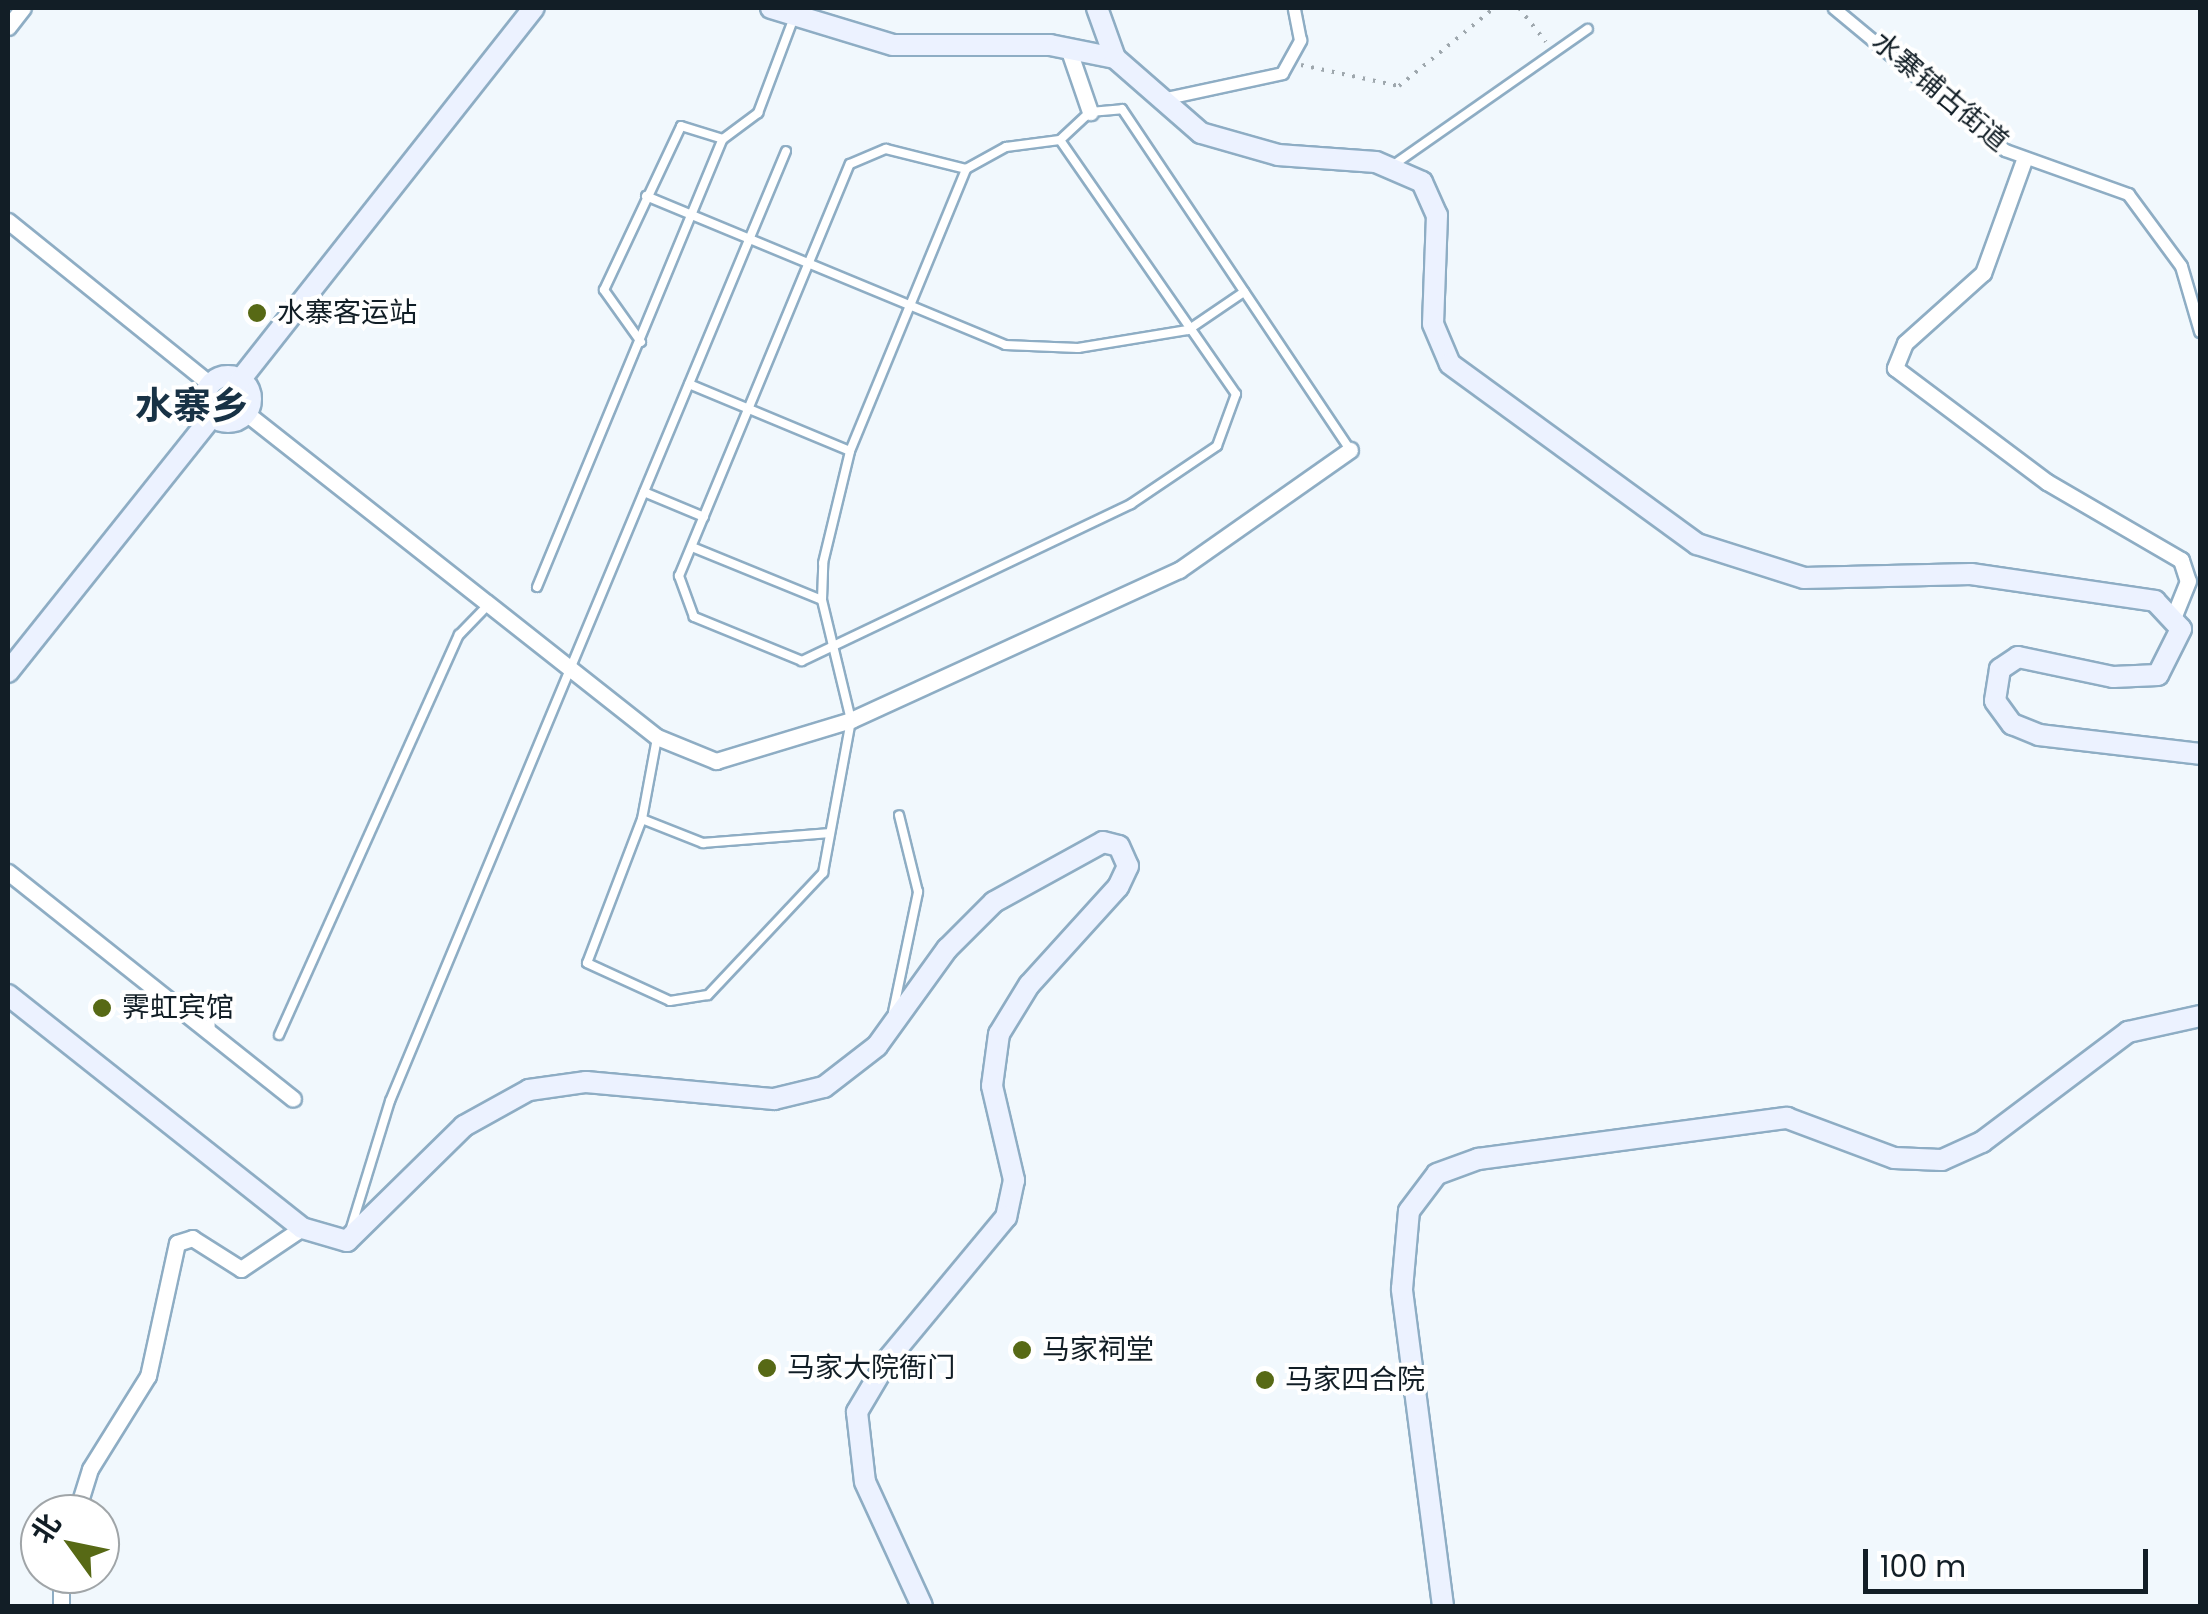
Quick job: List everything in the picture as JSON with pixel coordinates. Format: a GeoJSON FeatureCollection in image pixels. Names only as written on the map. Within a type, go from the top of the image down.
{"type":"FeatureCollection","features":[{"type":"Feature","properties":{"kind":"main road"},"geometry":{"type":"LineString","coordinates":[[8,672],[212,416],[210,384],[240,380],[534,8]]}},
{"type":"Feature","properties":{"kind":"main road"},"geometry":{"type":"LineString","coordinates":[[771,8],[893,45],[1068,48],[1114,58]]}},
{"type":"Feature","properties":{"kind":"main road"},"geometry":{"type":"LineString","coordinates":[[1097,8],[1114,58],[1156,101],[1233,145],[1392,166],[1422,182],[1435,204],[1433,324],[1450,364],[1710,552],[1804,578],[1971,574],[2116,592],[2175,614],[2178,649],[2158,675],[2114,677],[2018,657],[2000,668],[1995,701],[2012,724],[2039,734],[2200,754]]}},
{"type":"Feature","properties":{"kind":"main road"},"geometry":{"type":"LineString","coordinates":[[212,416],[232,422],[246,413],[251,399],[240,380]]}},
{"type":"Feature","properties":{"kind":"main road"},"geometry":{"type":"LineString","coordinates":[[8,996],[302,1228],[347,1241],[464,1126],[512,1096],[586,1082],[798,1097],[852,1070],[894,1027],[947,949],[994,902],[1102,842],[1125,850],[1118,886],[1029,985],[999,1034],[992,1086],[1014,1180],[1006,1217],[888,1358],[858,1412],[869,1494],[922,1606]]}},
{"type":"Feature","properties":{"kind":"main road"},"geometry":{"type":"LineString","coordinates":[[1442,1606],[1402,1271],[1409,1211],[1437,1174],[1496,1156],[1786,1118],[1894,1158],[1942,1160],[1982,1142],[2108,1044],[2148,1023],[2200,1016]]}},
{"type":"Feature","properties":{"kind":"street"},"geometry":{"type":"LineString","coordinates":[[8,27],[23,8]]}},
{"type":"Feature","properties":{"kind":"street"},"geometry":{"type":"LineString","coordinates":[[1156,101],[1268,79],[1292,62],[1300,40],[1294,8]]}},
{"type":"Feature","properties":{"kind":"street","name":"水寨铺古街道"},"geometry":{"type":"LineString","coordinates":[[1834,8],[2024,160],[2104,182],[2142,207],[2182,266],[2200,332]]}},
{"type":"Feature","properties":{"kind":"street"},"geometry":{"type":"LineString","coordinates":[[1068,48],[1090,112]]}},
{"type":"Feature","properties":{"kind":"street"},"geometry":{"type":"LineString","coordinates":[[2024,160],[1983,273],[1905,343],[1895,368],[2048,482],[2181,560],[2188,582],[2175,614]]}},
{"type":"Feature","properties":{"kind":"street"},"geometry":{"type":"LineString","coordinates":[[8,244],[13,226],[210,384]]}},
{"type":"Feature","properties":{"kind":"street"},"geometry":{"type":"LineString","coordinates":[[246,413],[657,737],[716,762],[851,720],[1178,570],[1350,450]]}},
{"type":"Feature","properties":{"kind":"street"},"geometry":{"type":"LineString","coordinates":[[8,872],[294,1098]]}},
{"type":"Feature","properties":{"kind":"street"},"geometry":{"type":"LineString","coordinates":[[82,1494],[90,1468],[148,1376],[178,1243],[192,1238],[240,1269],[302,1228]]}},
{"type":"Feature","properties":{"kind":"lane"},"geometry":{"type":"LineString","coordinates":[[537,587],[723,139],[758,113],[794,17]]}},
{"type":"Feature","properties":{"kind":"lane"},"geometry":{"type":"LineString","coordinates":[[1392,166],[1588,28]]}},
{"type":"Feature","properties":{"kind":"lane"},"geometry":{"type":"LineString","coordinates":[[657,737],[642,818],[587,964],[670,1000],[708,995],[824,873],[851,720],[822,600],[850,450],[966,169],[1006,147],[1060,140],[1090,112],[1122,110],[1350,450]]}},
{"type":"Feature","properties":{"kind":"lane"},"geometry":{"type":"LineString","coordinates":[[640,342],[604,290],[680,126],[723,139]]}},
{"type":"Feature","properties":{"kind":"lane"},"geometry":{"type":"LineString","coordinates":[[966,169],[886,149],[850,164],[679,576],[694,616],[802,661],[1132,504],[1217,446],[1236,394],[1188,330],[1060,140]]}},
{"type":"Feature","properties":{"kind":"lane"},"geometry":{"type":"LineString","coordinates":[[347,1241],[390,1100],[786,151]]}},
{"type":"Feature","properties":{"kind":"lane"},"geometry":{"type":"LineString","coordinates":[[646,196],[1005,345],[1078,348],[1188,330],[1244,292]]}},
{"type":"Feature","properties":{"kind":"lane"},"geometry":{"type":"LineString","coordinates":[[689,384],[850,450]]}},
{"type":"Feature","properties":{"kind":"lane"},"geometry":{"type":"LineString","coordinates":[[644,492],[704,516]]}},
{"type":"Feature","properties":{"kind":"lane"},"geometry":{"type":"LineString","coordinates":[[692,547],[822,600]]}},
{"type":"Feature","properties":{"kind":"lane"},"geometry":{"type":"LineString","coordinates":[[279,1035],[459,635],[490,603]]}},
{"type":"Feature","properties":{"kind":"lane"},"geometry":{"type":"LineString","coordinates":[[894,1027],[918,892],[899,815]]}},
{"type":"Feature","properties":{"kind":"lane"},"geometry":{"type":"LineString","coordinates":[[642,818],[703,842],[830,833]]}},
{"type":"Feature","properties":{"kind":"path"},"geometry":{"type":"LineString","coordinates":[[1292,62],[1398,86],[1494,8]]}},
{"type":"Feature","properties":{"kind":"path"},"geometry":{"type":"LineString","coordinates":[[1518,8],[1555,54]]}},
{"type":"Feature","properties":{"kind":"place","name":"水寨客运站"},"geometry":{"type":"Point","coordinates":[257,313]}},
{"type":"Feature","properties":{"kind":"place","name":"霁虹宾馆"},"geometry":{"type":"Point","coordinates":[102,1008]}},
{"type":"Feature","properties":{"kind":"place","name":"马家祠堂"},"geometry":{"type":"Point","coordinates":[1022,1350]}},
{"type":"Feature","properties":{"kind":"place","name":"马家大院衙门"},"geometry":{"type":"Point","coordinates":[767,1368]}},
{"type":"Feature","properties":{"kind":"place","name":"马家四合院"},"geometry":{"type":"Point","coordinates":[1265,1380]}},
{"type":"Feature","properties":{"kind":"district","name":"水寨乡"},"geometry":{"type":"Point","coordinates":[192,406]}}]}
